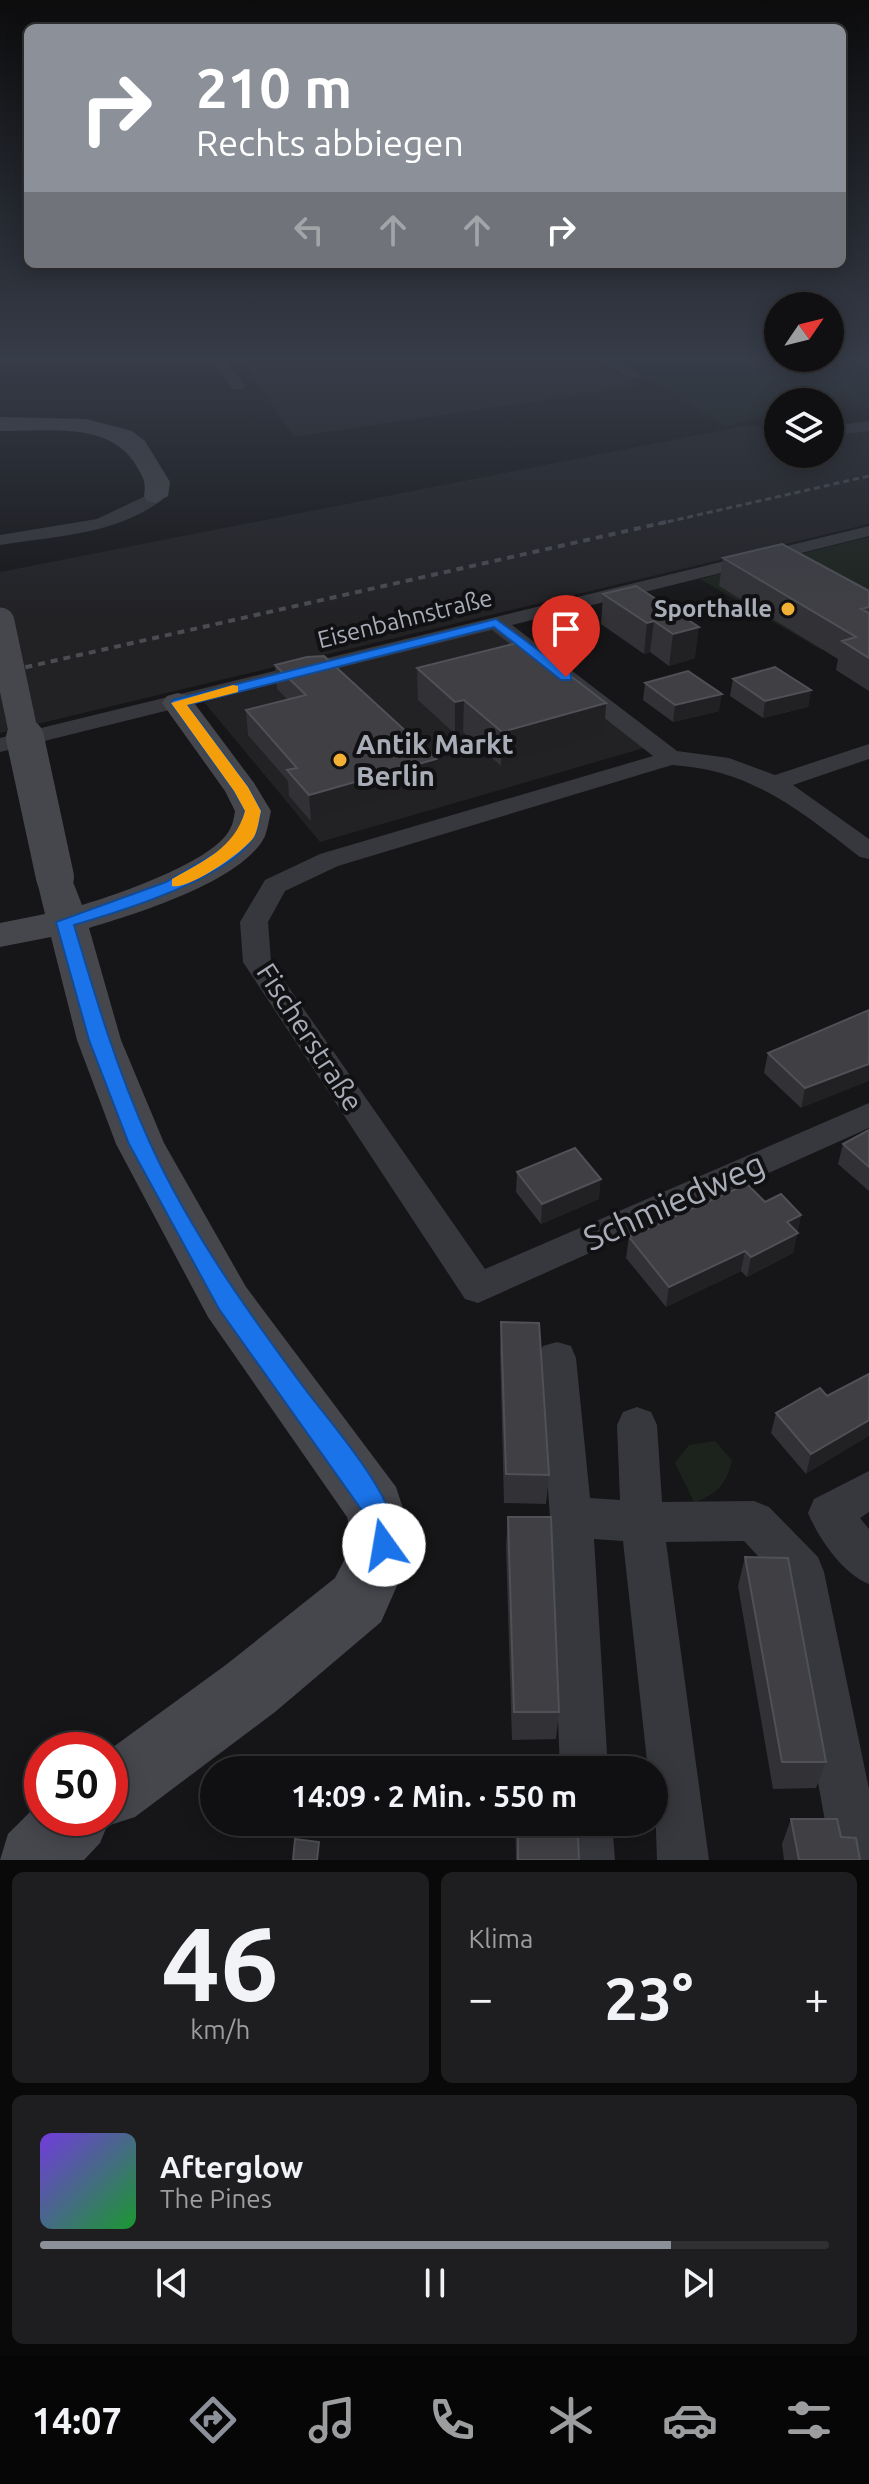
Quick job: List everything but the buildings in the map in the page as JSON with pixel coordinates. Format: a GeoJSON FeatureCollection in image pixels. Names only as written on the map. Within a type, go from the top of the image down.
{"type":"FeatureCollection","features":[{"type":"Feature","properties":{"kind":"main road"},"geometry":{"type":"LineString","coordinates":[[133,444],[158,482],[156,496]]}},
{"type":"Feature","properties":{"kind":"main road"},"geometry":{"type":"LineString","coordinates":[[0,622],[65,922],[99,1040],[140,1144],[227,1302],[375,1507],[384,1545],[358,1600],[251,1688],[128,1779]]}},
{"type":"Feature","properties":{"kind":"main road"},"geometry":{"type":"LineString","coordinates":[[0,935],[65,922],[141,900],[225,855],[247,835],[253,811],[242,790],[178,703]]}},
{"type":"Feature","properties":{"kind":"main road"},"geometry":{"type":"LineString","coordinates":[[34,1860],[57,1836]]}},
{"type":"Feature","properties":{"kind":"street"},"geometry":{"type":"LineString","coordinates":[[0,540],[107,521],[128,514],[156,496]]}},
{"type":"Feature","properties":{"kind":"street","name":"Eisenbahnstraße"},"geometry":{"type":"LineString","coordinates":[[0,745],[869,531]]}},
{"type":"Feature","properties":{"kind":"street"},"geometry":{"type":"LineString","coordinates":[[496,623],[671,758]]}},
{"type":"Feature","properties":{"kind":"street"},"geometry":{"type":"LineString","coordinates":[[776,783],[869,751]]}},
{"type":"Feature","properties":{"kind":"street","name":"Fischerstraße"},"geometry":{"type":"LineString","coordinates":[[478,1288],[257,962],[254,922],[275,886],[329,860],[671,758],[703,757],[735,764],[776,783],[869,851]]}},
{"type":"Feature","properties":{"kind":"street","name":"Schmiedweg"},"geometry":{"type":"LineString","coordinates":[[478,1288],[869,1115]]}},
{"type":"Feature","properties":{"kind":"street"},"geometry":{"type":"LineString","coordinates":[[557,1358],[571,1517],[583,1756]]}},
{"type":"Feature","properties":{"kind":"street"},"geometry":{"type":"LineString","coordinates":[[637,1425],[642,1522],[683,1860]]}},
{"type":"Feature","properties":{"kind":"street"},"geometry":{"type":"LineString","coordinates":[[869,1490],[829,1513],[869,1563]]}},
{"type":"Feature","properties":{"kind":"street"},"geometry":{"type":"LineString","coordinates":[[571,1517],[642,1522],[754,1521],[802,1572],[859,1836]]}},
{"type":"Feature","properties":{"kind":"street"},"geometry":{"type":"LineString","coordinates":[[588,1836],[589,1860]]}},
{"type":"Feature","properties":{"kind":"shaded area"},"geometry":{"type":"Polygon","coordinates":[[[653,444],[764,444],[764,468],[844,468],[844,444],[869,444],[869,524],[0,733],[0,572],[653,444]]]}},
{"type":"Feature","properties":{"kind":"shaded area"},"geometry":{"type":"Polygon","coordinates":[[[869,537],[869,636],[820,649],[700,579],[869,537]]]}},
{"type":"Feature","properties":{"kind":"shaded area"},"geometry":{"type":"Polygon","coordinates":[[[495,627],[644,748],[320,842],[204,702],[495,627]]]}},
{"type":"Feature","properties":{"kind":"shaded area"},"geometry":{"type":"Polygon","coordinates":[[[715,1441],[732,1460],[730,1468],[715,1492],[694,1502],[675,1463],[689,1445],[715,1441]]]}},
{"type":"Feature","properties":{"kind":"railway"},"geometry":{"type":"LineString","coordinates":[[658,524],[869,476]]}},
{"type":"Feature","properties":{"kind":"railway"},"geometry":{"type":"LineString","coordinates":[[0,673],[666,522]]}},
{"type":"Feature","properties":{"kind":"slow traffic"},"geometry":{"type":"LineString","coordinates":[[178,882],[225,855],[247,835],[253,811],[242,790],[178,703],[233,689]]}},
{"type":"Feature","properties":{"kind":"place","name":"Sporthalle"},"geometry":{"type":"Point","coordinates":[788,609]}},
{"type":"Feature","properties":{"kind":"place","name":"Antik Markt Berlin"},"geometry":{"type":"Point","coordinates":[340,760]}},
{"type":"Feature","properties":{"kind":"route"},"geometry":{"type":"LineString","coordinates":[[384,1545],[375,1507],[227,1302],[140,1144],[99,1040],[65,922],[141,900],[172,886],[225,855],[247,835],[253,811],[242,790],[178,703],[496,623],[566,677]]}}]}
